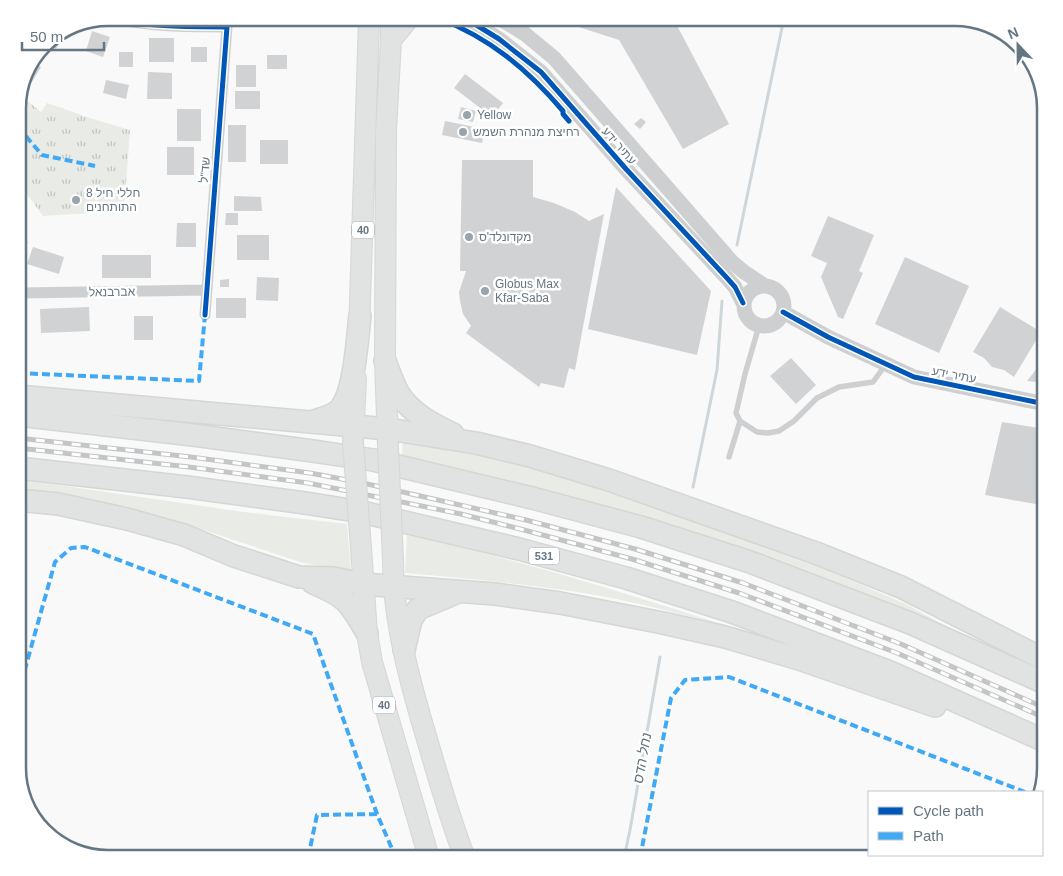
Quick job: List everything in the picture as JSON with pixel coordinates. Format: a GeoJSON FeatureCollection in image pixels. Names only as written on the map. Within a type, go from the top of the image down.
{"type":"FeatureCollection","features":[{"type":"Feature","properties":{"kind":"highway","name":"40"},"geometry":{"type":"LineString","coordinates":[[369,26],[360,316],[353,434],[362,584],[372,662],[428,850]]}},
{"type":"Feature","properties":{"kind":"highway","name":"40"},"geometry":{"type":"LineString","coordinates":[[390,26],[386,131],[385,360],[393,587],[404,650],[416,702],[453,827],[462,850]]}},
{"type":"Feature","properties":{"kind":"highway"},"geometry":{"type":"LineString","coordinates":[[391,40],[402,26]]}},
{"type":"Feature","properties":{"kind":"highway"},"geometry":{"type":"LineString","coordinates":[[311,422],[328,417],[339,409],[347,398],[351,383],[360,316]]}},
{"type":"Feature","properties":{"kind":"highway"},"geometry":{"type":"LineString","coordinates":[[385,360],[398,392],[410,408],[439,427],[476,443],[530,456],[609,480],[816,553],[901,587],[1037,655]]}},
{"type":"Feature","properties":{"kind":"highway"},"geometry":{"type":"LineString","coordinates":[[26,397],[311,422],[353,434],[388,438],[476,443]]}},
{"type":"Feature","properties":{"kind":"highway"},"geometry":{"type":"LineString","coordinates":[[26,416],[193,434],[330,453],[373,460],[532,498],[641,527],[750,562],[910,623],[1037,679]]}},
{"type":"Feature","properties":{"kind":"highway","name":"531"},"geometry":{"type":"LineString","coordinates":[[26,469],[187,487],[362,512],[519,549],[626,578],[732,612],[890,672],[1037,737]]}},
{"type":"Feature","properties":{"kind":"highway"},"geometry":{"type":"LineString","coordinates":[[26,501],[58,504],[127,519],[184,535],[234,556],[299,577],[332,590],[343,597],[352,607],[367,633]]}},
{"type":"Feature","properties":{"kind":"highway"},"geometry":{"type":"LineString","coordinates":[[299,577],[334,578],[362,584],[495,594],[560,603],[607,611],[725,637],[799,659],[1037,743]]}},
{"type":"Feature","properties":{"kind":"highway"},"geometry":{"type":"LineString","coordinates":[[404,650],[411,620],[418,609],[461,591]]}},
{"type":"Feature","properties":{"kind":"street","name":"שד\"ל"},"geometry":{"type":"LineString","coordinates":[[168,26],[226,27],[205,315]]}},
{"type":"Feature","properties":{"kind":"street","name":"עתיר ידע"},"geometry":{"type":"LineString","coordinates":[[478,26],[512,48],[545,76],[626,170],[727,278],[743,303]]}},
{"type":"Feature","properties":{"kind":"street","name":"עתיר ידע"},"geometry":{"type":"LineString","coordinates":[[512,26],[525,34],[554,58],[732,262],[765,286]]}},
{"type":"Feature","properties":{"kind":"street"},"geometry":{"type":"LineString","coordinates":[[759,286],[765,286],[771,287],[781,295],[784,300],[783,312],[781,318],[771,325],[759,326],[745,315],[743,303],[749,292],[759,286]]}},
{"type":"Feature","properties":{"kind":"street","name":"אברבנאל"},"geometry":{"type":"LineString","coordinates":[[26,293],[206,290]]}},
{"type":"Feature","properties":{"kind":"street","name":"עתיר ידע"},"geometry":{"type":"LineString","coordinates":[[783,312],[828,337],[914,377],[1037,402]]}},
{"type":"Feature","properties":{"kind":"lane"},"geometry":{"type":"LineString","coordinates":[[759,326],[744,374],[736,412],[740,421],[757,432],[779,431],[794,421],[817,398],[839,387],[873,382],[886,364]]}},
{"type":"Feature","properties":{"kind":"lane"},"geometry":{"type":"LineString","coordinates":[[729,457],[740,421]]}},
{"type":"Feature","properties":{"kind":"green space"},"geometry":{"type":"Polygon","coordinates":[[[27,100],[41,112],[47,103],[130,130],[124,211],[43,216],[26,193],[27,100]]]}},
{"type":"Feature","properties":{"kind":"green space"},"geometry":{"type":"Polygon","coordinates":[[[403,438],[486,454],[639,501],[804,560],[908,605],[980,645],[801,570],[671,525],[402,456],[403,438]]]}},
{"type":"Feature","properties":{"kind":"green space"},"geometry":{"type":"Polygon","coordinates":[[[26,480],[244,512],[347,524],[351,572],[300,562],[168,518],[75,496],[26,490],[26,480]]]}},
{"type":"Feature","properties":{"kind":"green space"},"geometry":{"type":"Polygon","coordinates":[[[407,535],[448,544],[569,577],[730,627],[607,597],[557,589],[405,573],[407,535]]]}},
{"type":"Feature","properties":{"kind":"building"},"geometry":{"type":"Polygon","coordinates":[[[575,26],[677,26],[729,124],[683,149],[619,40],[575,26]]]}},
{"type":"Feature","properties":{"kind":"building"},"geometry":{"type":"Polygon","coordinates":[[[92,31],[110,37],[103,57],[86,51],[92,31]]]}},
{"type":"Feature","properties":{"kind":"building"},"geometry":{"type":"Polygon","coordinates":[[[149,38],[174,38],[174,62],[149,62],[149,38]]]}},
{"type":"Feature","properties":{"kind":"building"},"geometry":{"type":"Polygon","coordinates":[[[191,47],[207,47],[207,62],[191,62],[191,47]]]}},
{"type":"Feature","properties":{"kind":"building"},"geometry":{"type":"Polygon","coordinates":[[[119,52],[133,52],[133,67],[119,67],[119,52]]]}},
{"type":"Feature","properties":{"kind":"building"},"geometry":{"type":"Polygon","coordinates":[[[267,55],[287,55],[287,69],[267,69],[267,55]]]}},
{"type":"Feature","properties":{"kind":"building"},"geometry":{"type":"Polygon","coordinates":[[[236,65],[256,65],[256,87],[236,87],[236,65]]]}},
{"type":"Feature","properties":{"kind":"building"},"geometry":{"type":"Polygon","coordinates":[[[39,66],[41,67],[32,82],[33,77],[39,66]]]}},
{"type":"Feature","properties":{"kind":"building"},"geometry":{"type":"Polygon","coordinates":[[[148,72],[172,73],[172,99],[147,99],[148,72]]]}},
{"type":"Feature","properties":{"kind":"building"},"geometry":{"type":"Polygon","coordinates":[[[465,74],[503,103],[492,117],[454,88],[465,74]]]}},
{"type":"Feature","properties":{"kind":"building"},"geometry":{"type":"Polygon","coordinates":[[[106,80],[129,85],[126,99],[103,93],[106,80]]]}},
{"type":"Feature","properties":{"kind":"building"},"geometry":{"type":"Polygon","coordinates":[[[235,91],[260,91],[260,109],[235,109],[235,91]]]}},
{"type":"Feature","properties":{"kind":"building","name":"Yellow"},"geometry":{"type":"Polygon","coordinates":[[[461,107],[476,111],[473,122],[458,119],[461,107]]]}},
{"type":"Feature","properties":{"kind":"building"},"geometry":{"type":"Polygon","coordinates":[[[177,109],[201,109],[201,141],[177,141],[177,109]]]}},
{"type":"Feature","properties":{"kind":"building"},"geometry":{"type":"Polygon","coordinates":[[[641,118],[646,122],[640,129],[634,124],[641,118]]]}},
{"type":"Feature","properties":{"kind":"building","name":"רחיצת מנהרת השמש"},"geometry":{"type":"Polygon","coordinates":[[[445,121],[485,129],[482,143],[442,135],[445,121]]]}},
{"type":"Feature","properties":{"kind":"building"},"geometry":{"type":"Polygon","coordinates":[[[228,125],[246,125],[246,162],[228,162],[228,125]]]}},
{"type":"Feature","properties":{"kind":"building"},"geometry":{"type":"Polygon","coordinates":[[[260,140],[288,140],[288,164],[260,164],[260,140]]]}},
{"type":"Feature","properties":{"kind":"building"},"geometry":{"type":"Polygon","coordinates":[[[167,147],[194,147],[194,175],[167,175],[167,147]]]}},
{"type":"Feature","properties":{"kind":"building"},"geometry":{"type":"Polygon","coordinates":[[[462,160],[533,160],[533,197],[575,212],[589,221],[604,214],[575,370],[569,368],[564,388],[541,383],[539,387],[466,333],[471,326],[463,314],[459,292],[466,271],[460,271],[462,160]]]}},
{"type":"Feature","properties":{"kind":"building"},"geometry":{"type":"Polygon","coordinates":[[[616,187],[711,291],[697,355],[588,329],[616,187]]]}},
{"type":"Feature","properties":{"kind":"building"},"geometry":{"type":"Polygon","coordinates":[[[234,196],[261,197],[262,211],[234,211],[234,196]]]}},
{"type":"Feature","properties":{"kind":"building"},"geometry":{"type":"Polygon","coordinates":[[[226,213],[238,213],[238,225],[225,225],[226,213]]]}},
{"type":"Feature","properties":{"kind":"building"},"geometry":{"type":"Polygon","coordinates":[[[828,216],[874,235],[859,271],[863,273],[843,319],[838,317],[821,277],[827,263],[811,256],[828,216]]]}},
{"type":"Feature","properties":{"kind":"building"},"geometry":{"type":"Polygon","coordinates":[[[177,223],[196,223],[196,247],[176,247],[177,223]]]}},
{"type":"Feature","properties":{"kind":"building"},"geometry":{"type":"Polygon","coordinates":[[[237,235],[269,235],[269,260],[237,260],[237,235]]]}},
{"type":"Feature","properties":{"kind":"building"},"geometry":{"type":"Polygon","coordinates":[[[33,247],[64,257],[59,274],[27,264],[33,247]]]}},
{"type":"Feature","properties":{"kind":"building"},"geometry":{"type":"Polygon","coordinates":[[[102,255],[151,255],[151,278],[102,278],[102,255]]]}},
{"type":"Feature","properties":{"kind":"building"},"geometry":{"type":"Polygon","coordinates":[[[905,257],[969,286],[939,353],[875,324],[905,257]]]}},
{"type":"Feature","properties":{"kind":"building"},"geometry":{"type":"Polygon","coordinates":[[[257,277],[279,278],[278,301],[256,300],[257,277]]]}},
{"type":"Feature","properties":{"kind":"building"},"geometry":{"type":"Polygon","coordinates":[[[229,279],[229,287],[220,287],[220,280],[229,279]]]}},
{"type":"Feature","properties":{"kind":"building"},"geometry":{"type":"Polygon","coordinates":[[[216,298],[246,298],[246,318],[216,318],[216,298]]]}},
{"type":"Feature","properties":{"kind":"building"},"geometry":{"type":"Polygon","coordinates":[[[89,307],[90,331],[41,333],[40,309],[89,307]]]}},
{"type":"Feature","properties":{"kind":"building"},"geometry":{"type":"Polygon","coordinates":[[[1000,307],[1037,330],[1037,339],[1014,377],[1004,370],[992,367],[984,358],[973,352],[1000,307]]]}},
{"type":"Feature","properties":{"kind":"building"},"geometry":{"type":"Polygon","coordinates":[[[134,316],[153,316],[153,340],[134,340],[134,316]]]}},
{"type":"Feature","properties":{"kind":"building"},"geometry":{"type":"Polygon","coordinates":[[[791,358],[816,385],[796,404],[770,376],[791,358]]]}},
{"type":"Feature","properties":{"kind":"building"},"geometry":{"type":"Polygon","coordinates":[[[1037,368],[1037,382],[1027,381],[1037,368]]]}},
{"type":"Feature","properties":{"kind":"building"},"geometry":{"type":"Polygon","coordinates":[[[1002,422],[1037,428],[1037,504],[985,495],[1002,422]]]}},
{"type":"Feature","properties":{"kind":"waterway"},"geometry":{"type":"LineString","coordinates":[[737,245],[782,26]]}},
{"type":"Feature","properties":{"kind":"waterway"},"geometry":{"type":"LineString","coordinates":[[693,487],[717,370],[722,301]]}},
{"type":"Feature","properties":{"kind":"waterway","name":"נחל הדס"},"geometry":{"type":"LineString","coordinates":[[626,850],[660,657]]}},
{"type":"Feature","properties":{"kind":"railway"},"geometry":{"type":"LineString","coordinates":[[26,439],[191,457],[310,473],[526,520],[635,549],[743,583],[901,644],[1037,704]]}},
{"type":"Feature","properties":{"kind":"railway"},"geometry":{"type":"LineString","coordinates":[[26,449],[189,467],[308,483],[461,514],[524,530],[632,559],[739,593],[897,653],[1037,714]]}},
{"type":"Feature","properties":{"kind":"marked path"},"geometry":{"type":"LineString","coordinates":[[26,136],[42,155],[95,166]]}},
{"type":"Feature","properties":{"kind":"marked path"},"geometry":{"type":"LineString","coordinates":[[26,373],[199,381],[205,315]]}},
{"type":"Feature","properties":{"kind":"marked path"},"geometry":{"type":"LineString","coordinates":[[26,665],[55,562],[71,548],[85,547],[313,634],[377,814],[393,850]]}},
{"type":"Feature","properties":{"kind":"marked path"},"geometry":{"type":"LineString","coordinates":[[642,850],[671,698],[685,680],[729,677],[1022,791]]}},
{"type":"Feature","properties":{"kind":"marked path"},"geometry":{"type":"LineString","coordinates":[[310,850],[317,815],[377,814]]}},
{"type":"Feature","properties":{"kind":"cycle path"},"geometry":{"type":"LineString","coordinates":[[168,26],[227,27],[205,315]]}},
{"type":"Feature","properties":{"kind":"cycle path"},"geometry":{"type":"LineString","coordinates":[[457,26],[507,56],[536,82],[563,111],[563,114],[569,121]]}},
{"type":"Feature","properties":{"kind":"cycle path"},"geometry":{"type":"LineString","coordinates":[[478,26],[499,39],[541,72],[626,169],[735,287],[743,303]]}},
{"type":"Feature","properties":{"kind":"cycle path"},"geometry":{"type":"LineString","coordinates":[[783,312],[828,337],[914,377],[1037,402]]}},
{"type":"Feature","properties":{"kind":"place","name":"Yellow"},"geometry":{"type":"Point","coordinates":[467,115]}},
{"type":"Feature","properties":{"kind":"place","name":"רחיצת מנהרת השמש"},"geometry":{"type":"Point","coordinates":[463,132]}},
{"type":"Feature","properties":{"kind":"place","name":"8 חללי חיל התותחנים"},"geometry":{"type":"Point","coordinates":[76,200]}},
{"type":"Feature","properties":{"kind":"place","name":"מקדונלד'ס"},"geometry":{"type":"Point","coordinates":[469,237]}},
{"type":"Feature","properties":{"kind":"place","name":"Globus Max Kfar-Saba"},"geometry":{"type":"Point","coordinates":[485,291]}}]}
